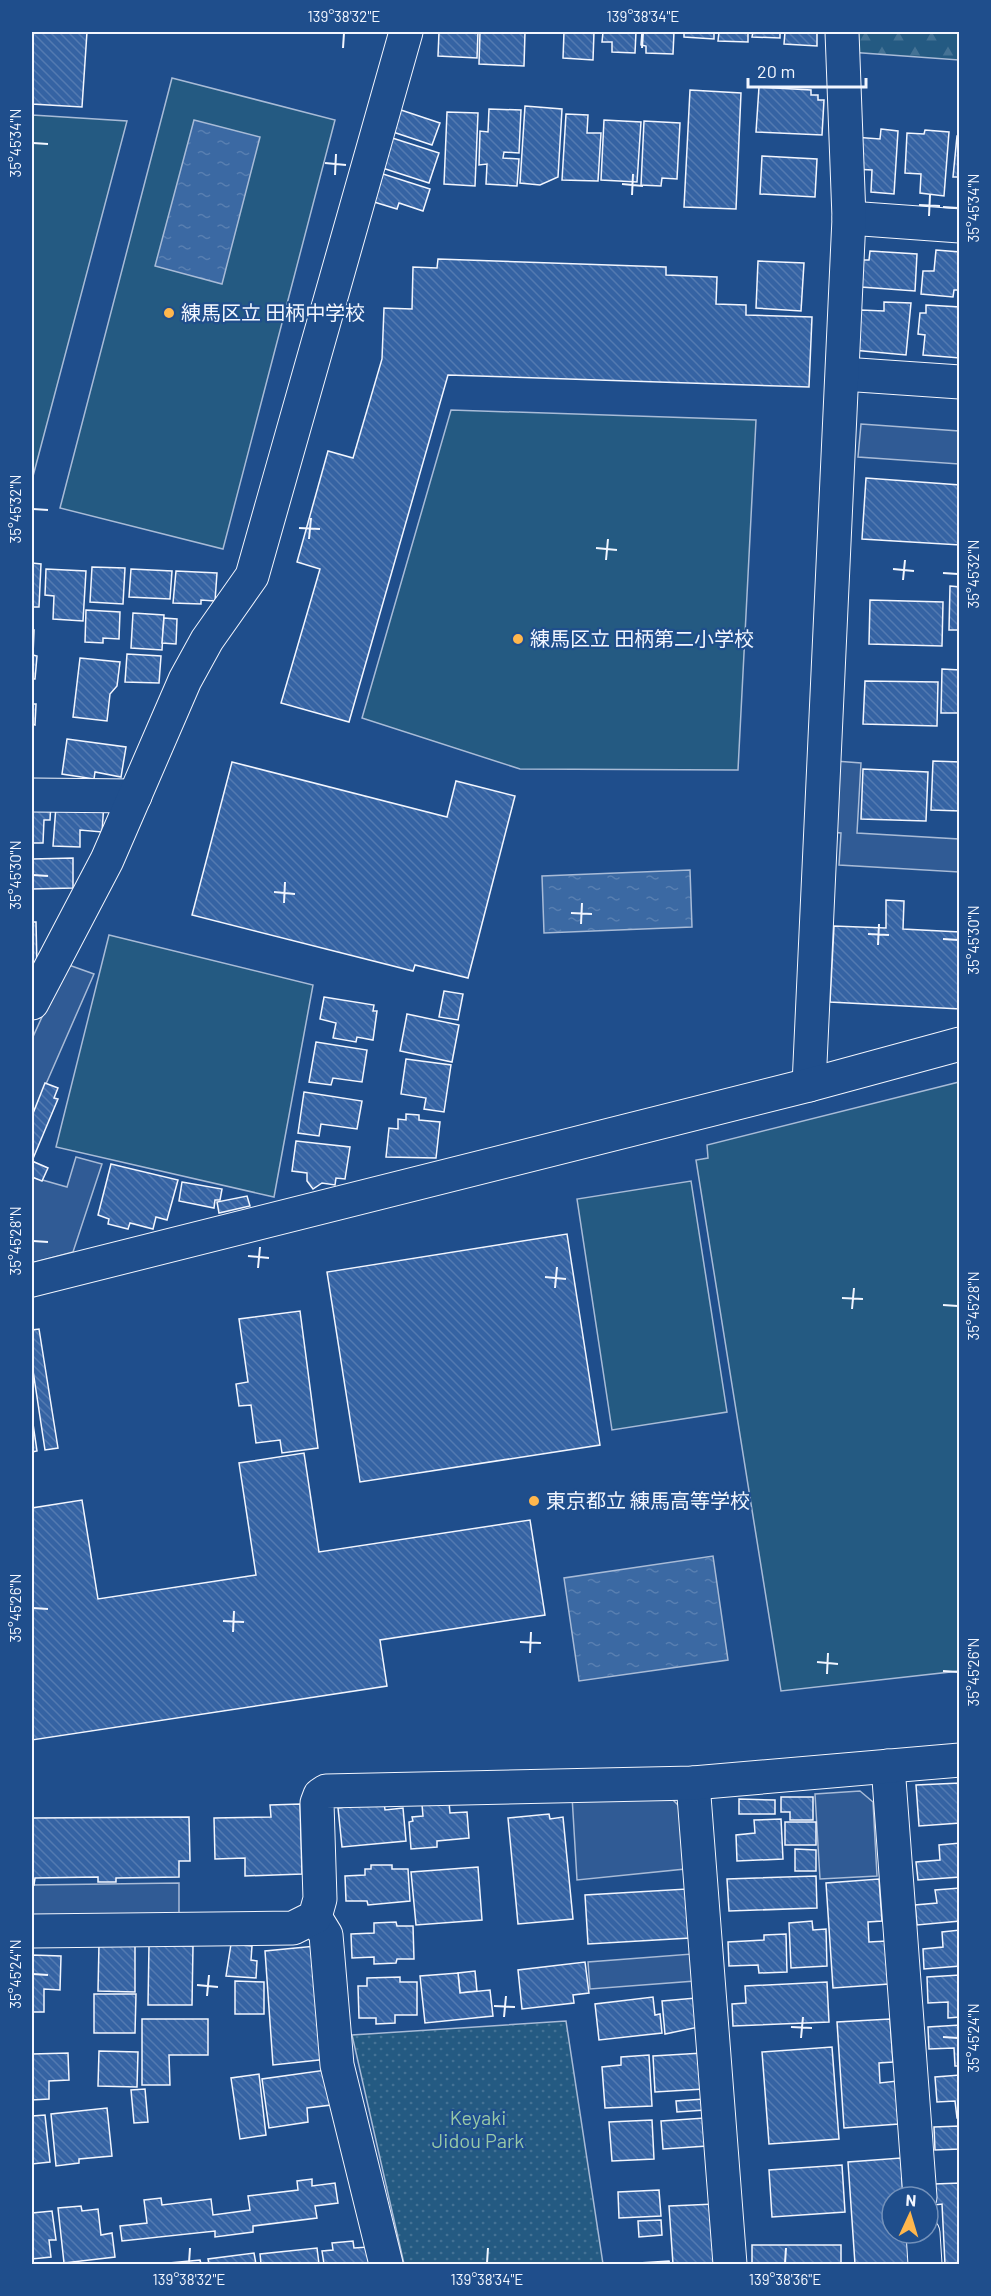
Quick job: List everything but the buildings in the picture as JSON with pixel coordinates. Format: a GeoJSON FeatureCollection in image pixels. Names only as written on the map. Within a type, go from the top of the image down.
{"type":"FeatureCollection","features":[{"type":"Feature","properties":{"kind":"street"},"geometry":{"type":"LineString","coordinates":[[32,1003],[107,860],[185,680],[207,640],[252,576],[406,32]]}},
{"type":"Feature","properties":{"kind":"street"},"geometry":{"type":"LineString","coordinates":[[808,1084],[849,218],[842,32]]}},
{"type":"Feature","properties":{"kind":"street"},"geometry":{"type":"LineString","coordinates":[[849,218],[960,226]]}},
{"type":"Feature","properties":{"kind":"street"},"geometry":{"type":"LineString","coordinates":[[843,375],[960,382]]}},
{"type":"Feature","properties":{"kind":"street"},"geometry":{"type":"LineString","coordinates":[[32,795],[135,796]]}},
{"type":"Feature","properties":{"kind":"street"},"geometry":{"type":"LineString","coordinates":[[32,1280],[960,1044]]}},
{"type":"Feature","properties":{"kind":"street"},"geometry":{"type":"LineString","coordinates":[[386,2265],[337,2065],[326,1935],[315,1917],[320,1899],[317,1803],[320,1795],[326,1791],[693,1783],[960,1760]]}},
{"type":"Feature","properties":{"kind":"street"},"geometry":{"type":"LineString","coordinates":[[888,1766],[919,2185]]}},
{"type":"Feature","properties":{"kind":"street"},"geometry":{"type":"LineString","coordinates":[[693,1783],[730,2265]]}},
{"type":"Feature","properties":{"kind":"street"},"geometry":{"type":"LineString","coordinates":[[32,1931],[293,1928],[315,1917]]}},
{"type":"Feature","properties":{"kind":"street"},"geometry":{"type":"LineString","coordinates":[[924,2245],[925,2265]]}},
{"type":"Feature","properties":{"kind":"green space"},"geometry":{"type":"Polygon","coordinates":[[[848,32],[959,32],[959,60],[849,52],[848,32]]]}},
{"type":"Feature","properties":{"kind":"green space"},"geometry":{"type":"Polygon","coordinates":[[[172,78],[335,120],[223,549],[60,508],[172,78]]]}},
{"type":"Feature","properties":{"kind":"green space"},"geometry":{"type":"Polygon","coordinates":[[[32,115],[127,121],[32,480],[32,115]]]}},
{"type":"Feature","properties":{"kind":"green space"},"geometry":{"type":"Polygon","coordinates":[[[451,410],[756,420],[738,770],[520,769],[362,718],[451,410]]]}},
{"type":"Feature","properties":{"kind":"green space"},"geometry":{"type":"Polygon","coordinates":[[[109,935],[313,985],[274,1197],[56,1147],[109,935]]]}},
{"type":"Feature","properties":{"kind":"green space"},"geometry":{"type":"Polygon","coordinates":[[[959,1082],[959,1671],[781,1691],[696,1160],[708,1158],[707,1145],[959,1082]]]}},
{"type":"Feature","properties":{"kind":"green space"},"geometry":{"type":"Polygon","coordinates":[[[691,1181],[727,1412],[612,1430],[577,1199],[691,1181]]]}},
{"type":"Feature","properties":{"kind":"green space","name":"Keyaki Jidou Park"},"geometry":{"type":"Polygon","coordinates":[[[566,2021],[603,2264],[404,2264],[352,2035],[566,2021]]]}},
{"type":"Feature","properties":{"kind":"shaded area"},"geometry":{"type":"Polygon","coordinates":[[[861,424],[959,431],[959,464],[858,457],[861,424]]]}},
{"type":"Feature","properties":{"kind":"shaded area"},"geometry":{"type":"Polygon","coordinates":[[[835,761],[861,763],[857,833],[959,839],[959,872],[839,865],[841,833],[831,832],[835,761]]]}},
{"type":"Feature","properties":{"kind":"shaded area"},"geometry":{"type":"Polygon","coordinates":[[[66,964],[94,974],[32,1116],[32,1039],[66,964]]]}},
{"type":"Feature","properties":{"kind":"shaded area"},"geometry":{"type":"Polygon","coordinates":[[[76,1157],[102,1164],[73,1252],[32,1263],[32,1177],[67,1187],[76,1157]]]}},
{"type":"Feature","properties":{"kind":"shaded area"},"geometry":{"type":"Polygon","coordinates":[[[860,1791],[873,1802],[877,1876],[820,1879],[815,1794],[860,1791]]]}},
{"type":"Feature","properties":{"kind":"shaded area"},"geometry":{"type":"Polygon","coordinates":[[[572,1796],[670,1797],[681,1808],[685,1869],[577,1880],[572,1796]]]}},
{"type":"Feature","properties":{"kind":"shaded area"},"geometry":{"type":"Polygon","coordinates":[[[179,1883],[179,1915],[32,1917],[32,1885],[179,1883]]]}},
{"type":"Feature","properties":{"kind":"shaded area"},"geometry":{"type":"Polygon","coordinates":[[[692,1954],[695,1981],[590,1989],[588,1962],[692,1954]]]}},
{"type":"Feature","properties":{"kind":"water"},"geometry":{"type":"Polygon","coordinates":[[[194,120],[260,137],[222,284],[155,266],[194,120]]]}},
{"type":"Feature","properties":{"kind":"water"},"geometry":{"type":"Polygon","coordinates":[[[690,870],[692,927],[544,933],[542,876],[690,870]]]}},
{"type":"Feature","properties":{"kind":"water"},"geometry":{"type":"Polygon","coordinates":[[[713,1556],[728,1660],[579,1681],[564,1578],[713,1556]]]}},
{"type":"Feature","properties":{"kind":"place","name":"練馬区立 田柄中学校"},"geometry":{"type":"Point","coordinates":[169,313]}},
{"type":"Feature","properties":{"kind":"place","name":"練馬区立 田柄第二小学校"},"geometry":{"type":"Point","coordinates":[518,639]}},
{"type":"Feature","properties":{"kind":"place","name":"東京都立 練馬高等学校"},"geometry":{"type":"Point","coordinates":[534,1501]}}]}
